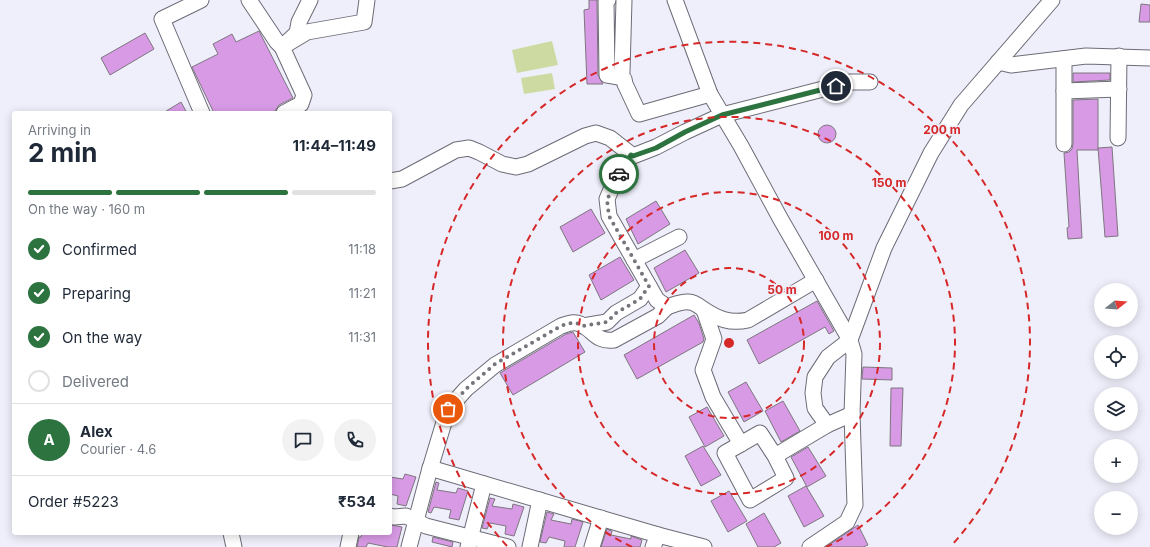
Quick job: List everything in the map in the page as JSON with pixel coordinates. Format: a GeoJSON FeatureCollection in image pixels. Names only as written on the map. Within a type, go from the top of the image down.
{"type":"FeatureCollection","features":[{"type":"Feature","properties":{"kind":"street"},"geometry":{"type":"LineString","coordinates":[[201,0],[162,19],[201,111]]}},
{"type":"Feature","properties":{"kind":"street"},"geometry":{"type":"LineString","coordinates":[[249,0],[277,42],[282,47],[304,95],[300,104],[288,111]]}},
{"type":"Feature","properties":{"kind":"street"},"geometry":{"type":"LineString","coordinates":[[282,47],[297,33],[299,22],[310,0]]}},
{"type":"Feature","properties":{"kind":"street"},"geometry":{"type":"LineString","coordinates":[[282,47],[307,32],[364,22],[368,0]]}},
{"type":"Feature","properties":{"kind":"street"},"geometry":{"type":"LineString","coordinates":[[608,0],[606,2],[607,75],[619,76],[622,72],[624,0]]}},
{"type":"Feature","properties":{"kind":"street"},"geometry":{"type":"LineString","coordinates":[[676,0],[710,94],[741,146],[780,218],[850,340],[854,354],[852,414],[855,505],[848,522],[810,547]]}},
{"type":"Feature","properties":{"kind":"street"},"geometry":{"type":"LineString","coordinates":[[827,425],[815,408],[813,393],[815,377],[828,357],[850,340],[884,248],[931,153],[961,105],[1052,0]]}},
{"type":"Feature","properties":{"kind":"street"},"geometry":{"type":"LineString","coordinates":[[998,62],[1011,65],[1086,56],[1150,58]]}},
{"type":"Feature","properties":{"kind":"street"},"geometry":{"type":"LineString","coordinates":[[1118,138],[1119,56]]}},
{"type":"Feature","properties":{"kind":"street"},"geometry":{"type":"LineString","coordinates":[[1064,59],[1064,144]]}},
{"type":"Feature","properties":{"kind":"street"},"geometry":{"type":"LineString","coordinates":[[624,79],[638,114],[710,94]]}},
{"type":"Feature","properties":{"kind":"street"},"geometry":{"type":"LineString","coordinates":[[392,181],[402,179],[456,150],[469,148],[502,164],[516,167],[528,164],[585,136],[596,133],[610,138],[633,156],[656,148],[685,132],[722,115],[850,82],[870,82]]}},
{"type":"Feature","properties":{"kind":"street"},"geometry":{"type":"LineString","coordinates":[[1064,91],[1119,89]]}},
{"type":"Feature","properties":{"kind":"street"},"geometry":{"type":"LineString","coordinates":[[631,155],[616,178],[607,200],[609,216],[657,300],[667,307]]}},
{"type":"Feature","properties":{"kind":"street"},"geometry":{"type":"LineString","coordinates":[[634,260],[679,237]]}},
{"type":"Feature","properties":{"kind":"street"},"geometry":{"type":"LineString","coordinates":[[409,547],[430,468],[448,409],[466,389],[495,364],[561,326],[570,323],[579,323],[598,338],[614,340],[658,316],[667,307],[680,303],[691,302],[726,321],[737,322],[748,320],[816,280]]}},
{"type":"Feature","properties":{"kind":"street"},"geometry":{"type":"LineString","coordinates":[[583,326],[607,322],[616,313],[640,299],[649,286]]}},
{"type":"Feature","properties":{"kind":"street"},"geometry":{"type":"LineString","coordinates":[[704,310],[714,339],[703,370],[713,397],[742,444]]}},
{"type":"Feature","properties":{"kind":"street"},"geometry":{"type":"LineString","coordinates":[[775,456],[827,425],[852,414]]}},
{"type":"Feature","properties":{"kind":"street"},"geometry":{"type":"LineString","coordinates":[[760,433],[775,456],[786,478],[750,500],[725,453],[760,433]]}},
{"type":"Feature","properties":{"kind":"street"},"geometry":{"type":"LineString","coordinates":[[430,468],[601,518],[656,541],[704,547]]}},
{"type":"Feature","properties":{"kind":"street"},"geometry":{"type":"LineString","coordinates":[[469,542],[484,484]]}},
{"type":"Feature","properties":{"kind":"street"},"geometry":{"type":"LineString","coordinates":[[530,547],[540,500]]}},
{"type":"Feature","properties":{"kind":"street"},"geometry":{"type":"LineString","coordinates":[[392,516],[406,516],[426,526],[469,542],[508,547]]}},
{"type":"Feature","properties":{"kind":"street"},"geometry":{"type":"LineString","coordinates":[[592,547],[601,518]]}},
{"type":"Feature","properties":{"kind":"street"},"geometry":{"type":"LineString","coordinates":[[231,535],[234,547]]}},
{"type":"Feature","properties":{"kind":"street"},"geometry":{"type":"LineString","coordinates":[[348,547],[351,535]]}},
{"type":"Feature","properties":{"kind":"green space"},"geometry":{"type":"Polygon","coordinates":[[[552,41],[558,65],[517,73],[512,50],[552,41]]]}},
{"type":"Feature","properties":{"kind":"green space"},"geometry":{"type":"Polygon","coordinates":[[[552,73],[555,89],[524,94],[521,78],[552,73]]]}},
{"type":"Feature","properties":{"kind":"building"},"geometry":{"type":"Polygon","coordinates":[[[589,0],[597,0],[598,75],[603,84],[587,84],[584,10],[589,9],[589,0]]]}},
{"type":"Feature","properties":{"kind":"building"},"geometry":{"type":"Polygon","coordinates":[[[1141,4],[1150,5],[1150,22],[1139,22],[1141,4]]]}},
{"type":"Feature","properties":{"kind":"building"},"geometry":{"type":"Polygon","coordinates":[[[259,31],[293,98],[279,105],[275,111],[213,111],[192,67],[218,54],[213,44],[232,34],[236,42],[259,31]]]}},
{"type":"Feature","properties":{"kind":"building"},"geometry":{"type":"Polygon","coordinates":[[[145,33],[154,49],[110,75],[101,58],[145,33]]]}},
{"type":"Feature","properties":{"kind":"building"},"geometry":{"type":"Polygon","coordinates":[[[1073,73],[1110,73],[1110,80],[1073,82],[1073,73]]]}},
{"type":"Feature","properties":{"kind":"building"},"geometry":{"type":"Polygon","coordinates":[[[1098,99],[1098,150],[1077,150],[1082,238],[1068,239],[1067,228],[1069,227],[1064,153],[1069,152],[1072,149],[1073,144],[1073,100],[1098,99]]]}},
{"type":"Feature","properties":{"kind":"building"},"geometry":{"type":"Polygon","coordinates":[[[181,102],[186,111],[166,111],[181,102]]]}},
{"type":"Feature","properties":{"kind":"building"},"geometry":{"type":"Polygon","coordinates":[[[827,125],[833,128],[836,134],[833,140],[827,143],[821,140],[818,134],[821,128],[827,125]]]}},
{"type":"Feature","properties":{"kind":"building"},"geometry":{"type":"Polygon","coordinates":[[[1112,147],[1118,236],[1105,237],[1098,148],[1112,147]]]}},
{"type":"Feature","properties":{"kind":"building"},"geometry":{"type":"Polygon","coordinates":[[[656,201],[670,224],[638,244],[626,219],[656,201]]]}},
{"type":"Feature","properties":{"kind":"building"},"geometry":{"type":"Polygon","coordinates":[[[591,209],[605,233],[573,252],[560,227],[591,209]]]}},
{"type":"Feature","properties":{"kind":"building"},"geometry":{"type":"Polygon","coordinates":[[[685,250],[699,273],[666,292],[654,268],[685,250]]]}},
{"type":"Feature","properties":{"kind":"building"},"geometry":{"type":"Polygon","coordinates":[[[620,257],[634,280],[601,300],[589,275],[620,257]]]}},
{"type":"Feature","properties":{"kind":"building"},"geometry":{"type":"Polygon","coordinates":[[[817,301],[834,331],[829,334],[825,327],[759,364],[747,340],[817,301]]]}},
{"type":"Feature","properties":{"kind":"building"},"geometry":{"type":"Polygon","coordinates":[[[694,315],[699,323],[704,339],[703,342],[637,379],[624,355],[694,315]]]}},
{"type":"Feature","properties":{"kind":"building"},"geometry":{"type":"Polygon","coordinates":[[[573,332],[585,352],[513,395],[500,373],[566,334],[573,332]]]}},
{"type":"Feature","properties":{"kind":"building"},"geometry":{"type":"Polygon","coordinates":[[[863,367],[892,368],[892,380],[862,379],[863,367]]]}},
{"type":"Feature","properties":{"kind":"building"},"geometry":{"type":"Polygon","coordinates":[[[746,382],[763,411],[744,422],[728,392],[746,382]]]}},
{"type":"Feature","properties":{"kind":"building"},"geometry":{"type":"Polygon","coordinates":[[[891,388],[903,388],[901,446],[890,446],[891,388]]]}},
{"type":"Feature","properties":{"kind":"building"},"geometry":{"type":"Polygon","coordinates":[[[783,401],[800,431],[781,442],[765,411],[783,401]]]}},
{"type":"Feature","properties":{"kind":"building"},"geometry":{"type":"Polygon","coordinates":[[[707,407],[724,436],[705,447],[689,417],[707,407]]]}},
{"type":"Feature","properties":{"kind":"building"},"geometry":{"type":"Polygon","coordinates":[[[703,446],[721,475],[701,486],[685,456],[703,446]]]}},
{"type":"Feature","properties":{"kind":"building"},"geometry":{"type":"Polygon","coordinates":[[[808,447],[826,476],[807,487],[791,457],[808,447]]]}},
{"type":"Feature","properties":{"kind":"building"},"geometry":{"type":"Polygon","coordinates":[[[405,474],[416,477],[406,506],[397,504],[398,496],[392,494],[392,477],[403,479],[405,474]]]}},
{"type":"Feature","properties":{"kind":"building"},"geometry":{"type":"Polygon","coordinates":[[[436,482],[439,483],[437,490],[456,493],[458,488],[468,491],[459,520],[449,518],[451,510],[434,507],[431,513],[428,512],[436,482]]]}},
{"type":"Feature","properties":{"kind":"building"},"geometry":{"type":"Polygon","coordinates":[[[806,486],[824,516],[804,527],[788,496],[806,486]]]}},
{"type":"Feature","properties":{"kind":"building"},"geometry":{"type":"Polygon","coordinates":[[[729,491],[747,521],[728,532],[711,501],[729,491]]]}},
{"type":"Feature","properties":{"kind":"building"},"geometry":{"type":"Polygon","coordinates":[[[490,498],[495,499],[492,506],[512,509],[513,504],[524,507],[514,536],[505,534],[506,526],[490,523],[487,529],[482,528],[490,498]]]}},
{"type":"Feature","properties":{"kind":"building"},"geometry":{"type":"Polygon","coordinates":[[[547,512],[554,514],[551,520],[571,524],[572,519],[583,522],[575,547],[564,547],[565,541],[549,537],[546,543],[540,542],[547,512]]]}},
{"type":"Feature","properties":{"kind":"building"},"geometry":{"type":"Polygon","coordinates":[[[764,513],[781,543],[774,547],[758,547],[746,524],[764,513]]]}},
{"type":"Feature","properties":{"kind":"building"},"geometry":{"type":"Polygon","coordinates":[[[392,525],[402,527],[397,547],[388,547],[368,543],[366,547],[357,547],[359,537],[361,537],[362,535],[392,535],[392,525]]]}},
{"type":"Feature","properties":{"kind":"building"},"geometry":{"type":"Polygon","coordinates":[[[858,525],[868,545],[863,547],[826,547],[858,525]]]}},
{"type":"Feature","properties":{"kind":"building"},"geometry":{"type":"Polygon","coordinates":[[[607,529],[612,531],[611,535],[631,539],[631,536],[642,540],[640,547],[601,547],[607,529]]]}},
{"type":"Feature","properties":{"kind":"building"},"geometry":{"type":"Polygon","coordinates":[[[433,537],[453,542],[452,547],[432,542],[433,537]]]}},
{"type":"Feature","properties":{"kind":"way so far"},"geometry":{"type":"LineString","coordinates":[[448,409],[466,389],[495,364],[561,326],[570,323],[579,323],[583,326],[607,322],[616,313],[640,299],[649,286],[609,216],[607,200],[619,174]]}},
{"type":"Feature","properties":{"kind":"route"},"geometry":{"type":"LineString","coordinates":[[619,174],[631,155],[633,156],[656,148],[685,132],[722,115],[836,86]]}}]}
